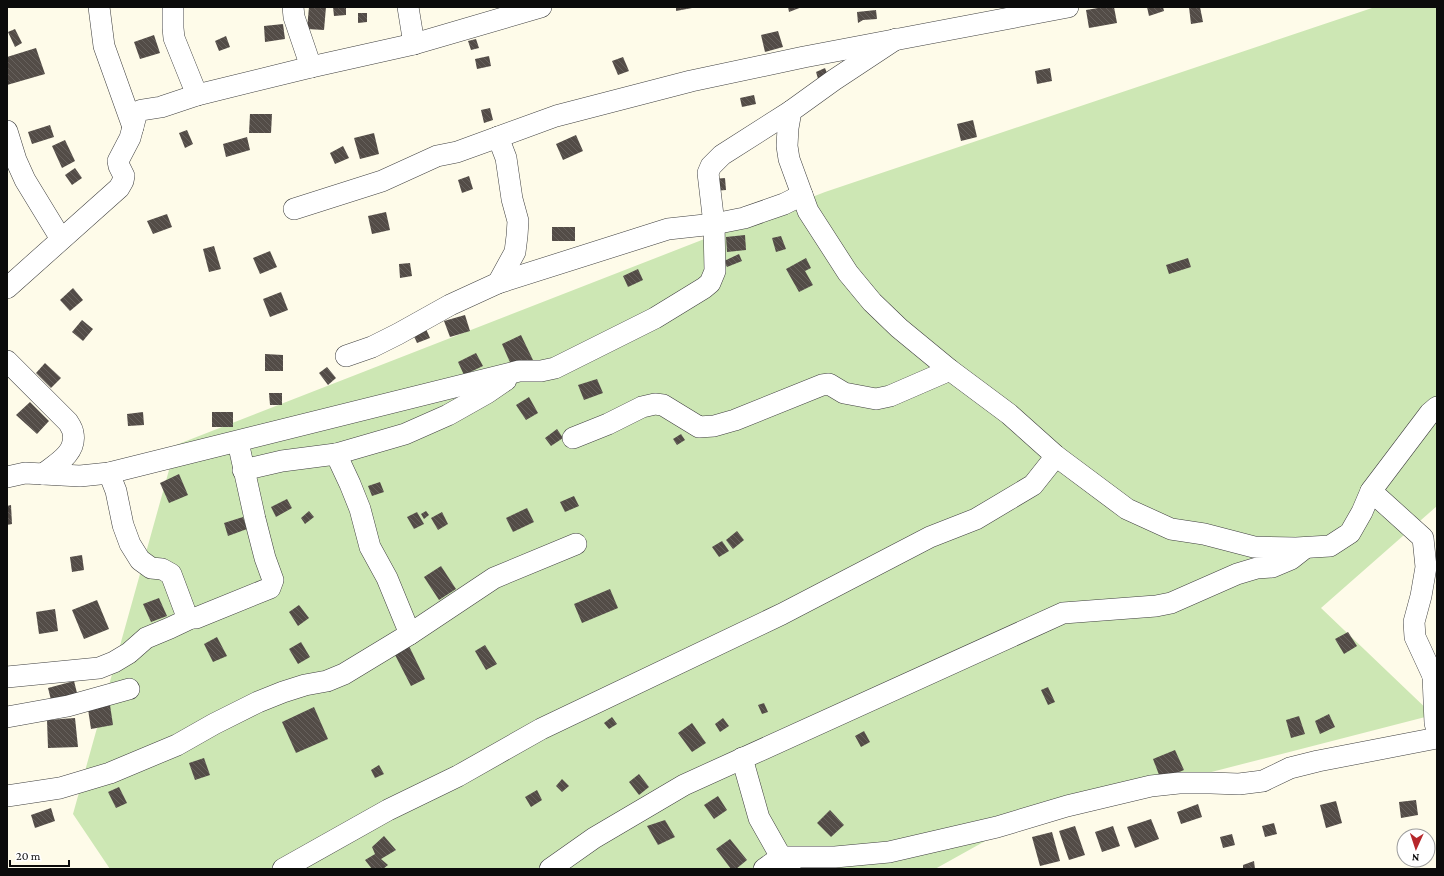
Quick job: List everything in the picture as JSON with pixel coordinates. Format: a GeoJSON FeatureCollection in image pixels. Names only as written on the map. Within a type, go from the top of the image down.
{"type":"FeatureCollection","features":[{"type":"Feature","properties":{"kind":"street"},"geometry":{"type":"LineString","coordinates":[[99,7],[104,46],[133,127]]}},
{"type":"Feature","properties":{"kind":"street"},"geometry":{"type":"LineString","coordinates":[[173,7],[174,38],[197,95]]}},
{"type":"Feature","properties":{"kind":"street"},"geometry":{"type":"LineString","coordinates":[[293,7],[294,17],[311,67]]}},
{"type":"Feature","properties":{"kind":"street"},"geometry":{"type":"LineString","coordinates":[[408,7],[414,44]]}},
{"type":"Feature","properties":{"kind":"street"},"geometry":{"type":"LineString","coordinates":[[7,288],[118,188],[123,181],[124,176],[118,161],[130,138],[137,112],[161,107],[197,95],[311,67],[414,44],[541,7]]}},
{"type":"Feature","properties":{"kind":"street"},"geometry":{"type":"LineString","coordinates":[[294,209],[382,181],[437,156],[457,152],[556,116],[691,81],[896,39],[1068,7]]}},
{"type":"Feature","properties":{"kind":"street"},"geometry":{"type":"LineString","coordinates":[[7,477],[25,473],[80,476],[109,473],[519,371],[541,371],[555,368],[655,318],[704,288],[713,278],[715,271],[714,224],[708,173],[711,166],[722,155],[791,111],[834,80],[896,39]]}},
{"type":"Feature","properties":{"kind":"street"},"geometry":{"type":"LineString","coordinates":[[791,111],[787,146],[789,159],[808,211],[848,273],[872,302],[898,328],[950,370],[1009,414],[1056,456],[1127,509],[1171,529],[1204,534],[1254,547],[1306,548],[1330,546],[1350,533],[1362,512],[1371,491],[1430,413],[1437,407]]}},
{"type":"Feature","properties":{"kind":"street"},"geometry":{"type":"LineString","coordinates":[[7,131],[16,160],[25,180],[61,239]]}},
{"type":"Feature","properties":{"kind":"street"},"geometry":{"type":"LineString","coordinates":[[498,137],[506,158],[512,199],[518,221],[515,252],[498,283]]}},
{"type":"Feature","properties":{"kind":"street"},"geometry":{"type":"LineString","coordinates":[[346,356],[372,347],[450,305],[498,283],[668,229],[714,224],[744,218],[784,204],[802,195]]}},
{"type":"Feature","properties":{"kind":"street"},"geometry":{"type":"LineString","coordinates":[[7,360],[68,422],[74,434],[72,448],[64,459],[43,474]]}},
{"type":"Feature","properties":{"kind":"street"},"geometry":{"type":"LineString","coordinates":[[573,438],[608,424],[642,407],[655,404],[663,405],[699,427],[714,426],[735,420],[822,384],[829,384],[844,393],[876,399],[890,396],[950,370]]}},
{"type":"Feature","properties":{"kind":"street"},"geometry":{"type":"LineString","coordinates":[[243,470],[282,461],[336,454],[405,434],[448,415],[519,371]]}},
{"type":"Feature","properties":{"kind":"street"},"geometry":{"type":"LineString","coordinates":[[7,677],[99,668],[114,662],[129,653],[146,638],[191,618],[196,618],[270,588],[273,580],[265,558],[243,470],[238,442]]}},
{"type":"Feature","properties":{"kind":"street"},"geometry":{"type":"LineString","coordinates":[[336,454],[360,509],[370,547],[387,578],[410,634]]}},
{"type":"Feature","properties":{"kind":"street"},"geometry":{"type":"LineString","coordinates":[[283,869],[388,810],[458,776],[541,729],[782,614],[930,537],[976,519],[1033,485],[1056,456]]}},
{"type":"Feature","properties":{"kind":"street"},"geometry":{"type":"LineString","coordinates":[[109,473],[116,491],[123,525],[130,544],[140,560],[151,568],[162,569],[171,574],[186,614],[191,618]]}},
{"type":"Feature","properties":{"kind":"street"},"geometry":{"type":"LineString","coordinates":[[1371,491],[1430,534],[1421,596],[1414,622],[1415,637],[1435,676],[1435,723],[1437,730]]}},
{"type":"Feature","properties":{"kind":"street"},"geometry":{"type":"LineString","coordinates":[[7,796],[60,788],[110,773],[177,745],[214,724],[277,694],[305,685],[327,681],[344,674],[410,634],[494,578],[576,544]]}},
{"type":"Feature","properties":{"kind":"street"},"geometry":{"type":"LineString","coordinates":[[550,869],[594,838],[684,785],[1063,613],[1156,606],[1171,603],[1237,574],[1257,568],[1272,567],[1291,559],[1306,548]]}},
{"type":"Feature","properties":{"kind":"street"},"geometry":{"type":"LineString","coordinates":[[7,717],[68,706],[128,689]]}},
{"type":"Feature","properties":{"kind":"street"},"geometry":{"type":"LineString","coordinates":[[764,869],[786,863],[890,852],[997,827],[1067,806],[1151,786],[1211,782],[1240,784],[1263,781],[1290,768],[1318,761],[1437,738]]}},
{"type":"Feature","properties":{"kind":"street"},"geometry":{"type":"LineString","coordinates":[[742,758],[759,818],[786,863]]}},
{"type":"Feature","properties":{"kind":"green space"},"geometry":{"type":"Polygon","coordinates":[[[1375,7],[1437,7],[1437,506],[1321,608],[1433,715],[1021,821],[935,869],[110,869],[73,814],[176,445],[825,192],[1375,7]]]}},
{"type":"Feature","properties":{"kind":"building"},"geometry":{"type":"Polygon","coordinates":[[[309,7],[326,7],[324,30],[307,29],[309,7]]]}},
{"type":"Feature","properties":{"kind":"building"},"geometry":{"type":"Polygon","coordinates":[[[333,7],[346,7],[346,15],[334,16],[333,7]]]}},
{"type":"Feature","properties":{"kind":"building"},"geometry":{"type":"Polygon","coordinates":[[[676,7],[692,7],[692,8],[676,11],[676,7]]]}},
{"type":"Feature","properties":{"kind":"building"},"geometry":{"type":"Polygon","coordinates":[[[788,7],[802,7],[789,12],[788,7]]]}},
{"type":"Feature","properties":{"kind":"building"},"geometry":{"type":"Polygon","coordinates":[[[1114,7],[1117,23],[1089,28],[1086,10],[1114,7]]]}},
{"type":"Feature","properties":{"kind":"building"},"geometry":{"type":"Polygon","coordinates":[[[1147,7],[1163,7],[1164,11],[1149,16],[1147,7]]]}},
{"type":"Feature","properties":{"kind":"building"},"geometry":{"type":"Polygon","coordinates":[[[1189,7],[1200,7],[1203,22],[1191,24],[1189,7]]]}},
{"type":"Feature","properties":{"kind":"building"},"geometry":{"type":"Polygon","coordinates":[[[876,10],[877,19],[863,20],[858,23],[857,12],[876,10]]]}},
{"type":"Feature","properties":{"kind":"building"},"geometry":{"type":"Polygon","coordinates":[[[358,13],[367,13],[367,22],[358,23],[358,13]]]}},
{"type":"Feature","properties":{"kind":"building"},"geometry":{"type":"Polygon","coordinates":[[[283,24],[285,39],[265,42],[264,26],[283,24]]]}},
{"type":"Feature","properties":{"kind":"building"},"geometry":{"type":"Polygon","coordinates":[[[15,29],[22,43],[15,47],[8,32],[15,29]]]}},
{"type":"Feature","properties":{"kind":"building"},"geometry":{"type":"Polygon","coordinates":[[[778,31],[783,47],[765,52],[761,35],[778,31]]]}},
{"type":"Feature","properties":{"kind":"building"},"geometry":{"type":"Polygon","coordinates":[[[154,35],[160,53],[140,59],[134,42],[154,35]]]}},
{"type":"Feature","properties":{"kind":"building"},"geometry":{"type":"Polygon","coordinates":[[[226,36],[230,47],[219,51],[215,41],[226,36]]]}},
{"type":"Feature","properties":{"kind":"building"},"geometry":{"type":"Polygon","coordinates":[[[476,39],[479,48],[471,50],[468,41],[476,39]]]}},
{"type":"Feature","properties":{"kind":"building"},"geometry":{"type":"Polygon","coordinates":[[[36,48],[45,74],[7,85],[7,57],[36,48]]]}},
{"type":"Feature","properties":{"kind":"building"},"geometry":{"type":"Polygon","coordinates":[[[489,56],[491,66],[477,69],[475,59],[489,56]]]}},
{"type":"Feature","properties":{"kind":"building"},"geometry":{"type":"Polygon","coordinates":[[[623,57],[629,71],[618,75],[612,61],[623,57]]]}},
{"type":"Feature","properties":{"kind":"building"},"geometry":{"type":"Polygon","coordinates":[[[825,68],[829,78],[819,82],[816,72],[825,68]]]}},
{"type":"Feature","properties":{"kind":"building"},"geometry":{"type":"Polygon","coordinates":[[[1050,68],[1052,81],[1037,84],[1035,71],[1050,68]]]}},
{"type":"Feature","properties":{"kind":"building"},"geometry":{"type":"Polygon","coordinates":[[[754,95],[756,104],[742,107],[740,98],[754,95]]]}},
{"type":"Feature","properties":{"kind":"building"},"geometry":{"type":"Polygon","coordinates":[[[490,108],[493,120],[484,123],[481,110],[490,108]]]}},
{"type":"Feature","properties":{"kind":"building"},"geometry":{"type":"Polygon","coordinates":[[[250,114],[272,114],[271,133],[249,133],[250,114]]]}},
{"type":"Feature","properties":{"kind":"building"},"geometry":{"type":"Polygon","coordinates":[[[973,120],[977,137],[961,141],[957,124],[973,120]]]}},
{"type":"Feature","properties":{"kind":"building"},"geometry":{"type":"Polygon","coordinates":[[[50,125],[54,137],[32,144],[28,132],[50,125]]]}},
{"type":"Feature","properties":{"kind":"building"},"geometry":{"type":"Polygon","coordinates":[[[187,130],[193,144],[185,148],[179,133],[187,130]]]}},
{"type":"Feature","properties":{"kind":"building"},"geometry":{"type":"Polygon","coordinates":[[[374,133],[379,154],[360,159],[354,138],[374,133]]]}},
{"type":"Feature","properties":{"kind":"building"},"geometry":{"type":"Polygon","coordinates":[[[576,135],[583,151],[563,160],[556,144],[576,135]]]}},
{"type":"Feature","properties":{"kind":"building"},"geometry":{"type":"Polygon","coordinates":[[[247,137],[250,150],[226,157],[223,144],[247,137]]]}},
{"type":"Feature","properties":{"kind":"building"},"geometry":{"type":"Polygon","coordinates":[[[65,140],[75,161],[62,168],[52,146],[65,140]]]}},
{"type":"Feature","properties":{"kind":"building"},"geometry":{"type":"Polygon","coordinates":[[[343,146],[349,158],[335,164],[330,153],[343,146]]]}},
{"type":"Feature","properties":{"kind":"building"},"geometry":{"type":"Polygon","coordinates":[[[75,168],[82,178],[72,185],[65,175],[75,168]]]}},
{"type":"Feature","properties":{"kind":"building"},"geometry":{"type":"Polygon","coordinates":[[[469,176],[473,189],[462,193],[458,180],[469,176]]]}},
{"type":"Feature","properties":{"kind":"building"},"geometry":{"type":"Polygon","coordinates":[[[725,178],[726,190],[714,191],[713,179],[725,178]]]}},
{"type":"Feature","properties":{"kind":"building"},"geometry":{"type":"Polygon","coordinates":[[[386,212],[390,230],[372,234],[368,216],[386,212]]]}},
{"type":"Feature","properties":{"kind":"building"},"geometry":{"type":"Polygon","coordinates":[[[167,214],[172,227],[153,234],[147,221],[167,214]]]}},
{"type":"Feature","properties":{"kind":"building"},"geometry":{"type":"Polygon","coordinates":[[[552,227],[575,227],[575,241],[552,241],[552,227]]]}},
{"type":"Feature","properties":{"kind":"building"},"geometry":{"type":"Polygon","coordinates":[[[745,235],[746,250],[727,252],[726,237],[745,235]]]}},
{"type":"Feature","properties":{"kind":"building"},"geometry":{"type":"Polygon","coordinates":[[[781,236],[786,249],[776,252],[772,238],[781,236]]]}},
{"type":"Feature","properties":{"kind":"building"},"geometry":{"type":"Polygon","coordinates":[[[214,246],[221,269],[209,272],[203,249],[214,246]]]}},
{"type":"Feature","properties":{"kind":"building"},"geometry":{"type":"Polygon","coordinates":[[[270,251],[277,267],[260,274],[253,258],[270,251]]]}},
{"type":"Feature","properties":{"kind":"building"},"geometry":{"type":"Polygon","coordinates":[[[739,254],[742,261],[727,267],[724,261],[739,254]]]}},
{"type":"Feature","properties":{"kind":"building"},"geometry":{"type":"Polygon","coordinates":[[[806,258],[811,268],[805,271],[813,285],[799,292],[786,269],[806,258]]]}},
{"type":"Feature","properties":{"kind":"building"},"geometry":{"type":"Polygon","coordinates":[[[1188,258],[1191,267],[1169,274],[1166,265],[1188,258]]]}},
{"type":"Feature","properties":{"kind":"building"},"geometry":{"type":"Polygon","coordinates":[[[410,263],[412,276],[400,278],[399,264],[410,263]]]}},
{"type":"Feature","properties":{"kind":"building"},"geometry":{"type":"Polygon","coordinates":[[[638,269],[643,280],[628,287],[623,276],[638,269]]]}},
{"type":"Feature","properties":{"kind":"building"},"geometry":{"type":"Polygon","coordinates":[[[73,288],[83,300],[70,311],[60,300],[73,288]]]}},
{"type":"Feature","properties":{"kind":"building"},"geometry":{"type":"Polygon","coordinates":[[[281,292],[288,310],[270,317],[263,299],[281,292]]]}},
{"type":"Feature","properties":{"kind":"building"},"geometry":{"type":"Polygon","coordinates":[[[465,315],[470,331],[450,337],[444,321],[465,315]]]}},
{"type":"Feature","properties":{"kind":"building"},"geometry":{"type":"Polygon","coordinates":[[[82,320],[93,329],[83,341],[72,332],[82,320]]]}},
{"type":"Feature","properties":{"kind":"building"},"geometry":{"type":"Polygon","coordinates":[[[426,329],[430,338],[417,343],[413,334],[426,329]]]}},
{"type":"Feature","properties":{"kind":"building"},"geometry":{"type":"Polygon","coordinates":[[[521,335],[533,360],[513,369],[502,344],[521,335]]]}},
{"type":"Feature","properties":{"kind":"building"},"geometry":{"type":"Polygon","coordinates":[[[476,353],[483,366],[464,375],[458,362],[476,353]]]}},
{"type":"Feature","properties":{"kind":"building"},"geometry":{"type":"Polygon","coordinates":[[[265,354],[283,355],[283,371],[265,371],[265,354]]]}},
{"type":"Feature","properties":{"kind":"building"},"geometry":{"type":"Polygon","coordinates":[[[45,363],[61,378],[51,388],[36,373],[45,363]]]}},
{"type":"Feature","properties":{"kind":"building"},"geometry":{"type":"Polygon","coordinates":[[[327,367],[336,378],[328,385],[319,373],[327,367]]]}},
{"type":"Feature","properties":{"kind":"building"},"geometry":{"type":"Polygon","coordinates":[[[597,379],[603,393],[584,400],[578,385],[597,379]]]}},
{"type":"Feature","properties":{"kind":"building"},"geometry":{"type":"Polygon","coordinates":[[[269,393],[282,393],[282,405],[270,405],[269,393]]]}},
{"type":"Feature","properties":{"kind":"building"},"geometry":{"type":"Polygon","coordinates":[[[529,397],[538,413],[526,420],[516,405],[529,397]]]}},
{"type":"Feature","properties":{"kind":"building"},"geometry":{"type":"Polygon","coordinates":[[[30,402],[49,421],[37,434],[16,415],[30,402]]]}},
{"type":"Feature","properties":{"kind":"building"},"geometry":{"type":"Polygon","coordinates":[[[143,412],[144,425],[128,426],[127,414],[143,412]]]}},
{"type":"Feature","properties":{"kind":"building"},"geometry":{"type":"Polygon","coordinates":[[[212,412],[233,412],[233,427],[212,427],[212,412]]]}},
{"type":"Feature","properties":{"kind":"building"},"geometry":{"type":"Polygon","coordinates":[[[557,429],[563,438],[551,446],[545,438],[557,429]]]}},
{"type":"Feature","properties":{"kind":"building"},"geometry":{"type":"Polygon","coordinates":[[[681,434],[685,440],[677,445],[673,439],[681,434]]]}},
{"type":"Feature","properties":{"kind":"building"},"geometry":{"type":"Polygon","coordinates":[[[179,474],[188,495],[169,503],[160,483],[179,474]]]}},
{"type":"Feature","properties":{"kind":"building"},"geometry":{"type":"Polygon","coordinates":[[[380,482],[384,492],[372,496],[368,486],[380,482]]]}},
{"type":"Feature","properties":{"kind":"building"},"geometry":{"type":"Polygon","coordinates":[[[574,496],[579,506],[565,512],[560,502],[574,496]]]}},
{"type":"Feature","properties":{"kind":"building"},"geometry":{"type":"Polygon","coordinates":[[[287,499],[292,508],[276,517],[271,507],[287,499]]]}},
{"type":"Feature","properties":{"kind":"building"},"geometry":{"type":"Polygon","coordinates":[[[11,505],[12,524],[7,525],[7,506],[11,505]]]}},
{"type":"Feature","properties":{"kind":"building"},"geometry":{"type":"Polygon","coordinates":[[[527,508],[534,522],[513,532],[506,518],[527,508]]]}},
{"type":"Feature","properties":{"kind":"building"},"geometry":{"type":"Polygon","coordinates":[[[309,511],[314,517],[305,524],[301,518],[309,511]]]}},
{"type":"Feature","properties":{"kind":"building"},"geometry":{"type":"Polygon","coordinates":[[[426,511],[429,515],[424,519],[421,514],[426,511]]]}},
{"type":"Feature","properties":{"kind":"building"},"geometry":{"type":"Polygon","coordinates":[[[417,512],[424,524],[414,529],[407,517],[417,512]]]}},
{"type":"Feature","properties":{"kind":"building"},"geometry":{"type":"Polygon","coordinates":[[[442,512],[448,524],[438,530],[431,518],[442,512]]]}},
{"type":"Feature","properties":{"kind":"building"},"geometry":{"type":"Polygon","coordinates":[[[243,517],[247,529],[228,536],[224,523],[243,517]]]}},
{"type":"Feature","properties":{"kind":"building"},"geometry":{"type":"Polygon","coordinates":[[[737,531],[744,540],[733,549],[726,540],[737,531]]]}},
{"type":"Feature","properties":{"kind":"building"},"geometry":{"type":"Polygon","coordinates":[[[722,541],[729,551],[719,557],[712,547],[722,541]]]}},
{"type":"Feature","properties":{"kind":"building"},"geometry":{"type":"Polygon","coordinates":[[[82,555],[84,570],[72,572],[70,557],[82,555]]]}},
{"type":"Feature","properties":{"kind":"building"},"geometry":{"type":"Polygon","coordinates":[[[441,566],[456,589],[439,600],[424,577],[441,566]]]}},
{"type":"Feature","properties":{"kind":"building"},"geometry":{"type":"Polygon","coordinates":[[[610,589],[618,608],[582,623],[574,604],[610,589]]]}},
{"type":"Feature","properties":{"kind":"building"},"geometry":{"type":"Polygon","coordinates":[[[159,598],[167,616],[151,622],[143,604],[159,598]]]}},
{"type":"Feature","properties":{"kind":"building"},"geometry":{"type":"Polygon","coordinates":[[[97,600],[109,629],[84,639],[72,610],[97,600]]]}},
{"type":"Feature","properties":{"kind":"building"},"geometry":{"type":"Polygon","coordinates":[[[299,605],[309,618],[298,626],[289,612],[299,605]]]}},
{"type":"Feature","properties":{"kind":"building"},"geometry":{"type":"Polygon","coordinates":[[[55,609],[58,631],[39,634],[36,612],[55,609]]]}},
{"type":"Feature","properties":{"kind":"building"},"geometry":{"type":"Polygon","coordinates":[[[1348,632],[1357,646],[1344,654],[1335,639],[1348,632]]]}},
{"type":"Feature","properties":{"kind":"building"},"geometry":{"type":"Polygon","coordinates":[[[217,637],[227,656],[213,662],[204,644],[217,637]]]}},
{"type":"Feature","properties":{"kind":"building"},"geometry":{"type":"Polygon","coordinates":[[[301,642],[310,657],[298,664],[289,649],[301,642]]]}},
{"type":"Feature","properties":{"kind":"building"},"geometry":{"type":"Polygon","coordinates":[[[408,644],[425,679],[411,686],[393,651],[408,644]]]}},
{"type":"Feature","properties":{"kind":"building"},"geometry":{"type":"Polygon","coordinates":[[[485,645],[497,664],[486,670],[475,651],[485,645]]]}},
{"type":"Feature","properties":{"kind":"building"},"geometry":{"type":"Polygon","coordinates":[[[74,681],[77,693],[51,700],[48,688],[74,681]]]}},
{"type":"Feature","properties":{"kind":"building"},"geometry":{"type":"Polygon","coordinates":[[[1048,687],[1055,702],[1048,705],[1041,690],[1048,687]]]}},
{"type":"Feature","properties":{"kind":"building"},"geometry":{"type":"Polygon","coordinates":[[[764,703],[768,712],[762,714],[758,705],[764,703]]]}},
{"type":"Feature","properties":{"kind":"building"},"geometry":{"type":"Polygon","coordinates":[[[110,705],[113,725],[91,729],[88,709],[110,705]]]}},
{"type":"Feature","properties":{"kind":"building"},"geometry":{"type":"Polygon","coordinates":[[[314,707],[328,739],[296,753],[282,722],[314,707]]]}},
{"type":"Feature","properties":{"kind":"building"},"geometry":{"type":"Polygon","coordinates":[[[1329,714],[1335,727],[1320,734],[1315,721],[1329,714]]]}},
{"type":"Feature","properties":{"kind":"building"},"geometry":{"type":"Polygon","coordinates":[[[1299,716],[1305,734],[1291,738],[1286,720],[1299,716]]]}},
{"type":"Feature","properties":{"kind":"building"},"geometry":{"type":"Polygon","coordinates":[[[612,717],[617,724],[609,729],[604,723],[612,717]]]}},
{"type":"Feature","properties":{"kind":"building"},"geometry":{"type":"Polygon","coordinates":[[[75,718],[78,747],[48,748],[47,720],[75,718]]]}},
{"type":"Feature","properties":{"kind":"building"},"geometry":{"type":"Polygon","coordinates":[[[723,718],[729,726],[720,732],[715,724],[723,718]]]}},
{"type":"Feature","properties":{"kind":"building"},"geometry":{"type":"Polygon","coordinates":[[[692,723],[706,743],[692,752],[678,733],[692,723]]]}},
{"type":"Feature","properties":{"kind":"building"},"geometry":{"type":"Polygon","coordinates":[[[864,731],[870,742],[861,747],[855,736],[864,731]]]}},
{"type":"Feature","properties":{"kind":"building"},"geometry":{"type":"Polygon","coordinates":[[[1175,750],[1184,770],[1161,780],[1153,759],[1175,750]]]}},
{"type":"Feature","properties":{"kind":"building"},"geometry":{"type":"Polygon","coordinates":[[[204,758],[210,775],[195,780],[189,763],[204,758]]]}},
{"type":"Feature","properties":{"kind":"building"},"geometry":{"type":"Polygon","coordinates":[[[379,765],[384,774],[375,778],[371,770],[379,765]]]}},
{"type":"Feature","properties":{"kind":"building"},"geometry":{"type":"Polygon","coordinates":[[[639,774],[649,787],[639,795],[629,782],[639,774]]]}},
{"type":"Feature","properties":{"kind":"building"},"geometry":{"type":"Polygon","coordinates":[[[562,779],[569,786],[562,792],[556,786],[562,779]]]}},
{"type":"Feature","properties":{"kind":"building"},"geometry":{"type":"Polygon","coordinates":[[[119,787],[127,803],[116,808],[108,792],[119,787]]]}},
{"type":"Feature","properties":{"kind":"building"},"geometry":{"type":"Polygon","coordinates":[[[537,790],[542,800],[531,807],[525,797],[537,790]]]}},
{"type":"Feature","properties":{"kind":"building"},"geometry":{"type":"Polygon","coordinates":[[[718,796],[727,810],[714,819],[704,805],[718,796]]]}},
{"type":"Feature","properties":{"kind":"building"},"geometry":{"type":"Polygon","coordinates":[[[1416,800],[1418,815],[1401,818],[1399,802],[1416,800]]]}},
{"type":"Feature","properties":{"kind":"building"},"geometry":{"type":"Polygon","coordinates":[[[1336,801],[1342,823],[1326,828],[1320,805],[1336,801]]]}},
{"type":"Feature","properties":{"kind":"building"},"geometry":{"type":"Polygon","coordinates":[[[1198,804],[1202,817],[1181,824],[1177,812],[1198,804]]]}},
{"type":"Feature","properties":{"kind":"building"},"geometry":{"type":"Polygon","coordinates":[[[51,808],[55,821],[35,828],[31,815],[51,808]]]}},
{"type":"Feature","properties":{"kind":"building"},"geometry":{"type":"Polygon","coordinates":[[[830,810],[844,825],[831,837],[817,823],[830,810]]]}},
{"type":"Feature","properties":{"kind":"building"},"geometry":{"type":"Polygon","coordinates":[[[1151,819],[1159,839],[1135,848],[1127,827],[1151,819]]]}},
{"type":"Feature","properties":{"kind":"building"},"geometry":{"type":"Polygon","coordinates":[[[665,820],[675,837],[658,845],[647,826],[665,820]]]}},
{"type":"Feature","properties":{"kind":"building"},"geometry":{"type":"Polygon","coordinates":[[[1274,823],[1277,834],[1265,837],[1262,826],[1274,823]]]}},
{"type":"Feature","properties":{"kind":"building"},"geometry":{"type":"Polygon","coordinates":[[[1075,826],[1085,855],[1069,860],[1059,831],[1075,826]]]}},
{"type":"Feature","properties":{"kind":"building"},"geometry":{"type":"Polygon","coordinates":[[[1113,826],[1120,846],[1102,852],[1095,832],[1113,826]]]}},
{"type":"Feature","properties":{"kind":"building"},"geometry":{"type":"Polygon","coordinates":[[[1052,832],[1060,861],[1040,866],[1032,837],[1052,832]]]}},
{"type":"Feature","properties":{"kind":"building"},"geometry":{"type":"Polygon","coordinates":[[[1232,834],[1235,845],[1223,848],[1220,837],[1232,834]]]}},
{"type":"Feature","properties":{"kind":"building"},"geometry":{"type":"Polygon","coordinates":[[[384,836],[396,850],[381,859],[388,865],[383,869],[372,869],[365,860],[375,854],[372,847],[384,836]]]}},
{"type":"Feature","properties":{"kind":"building"},"geometry":{"type":"Polygon","coordinates":[[[730,839],[747,860],[736,869],[731,869],[716,849],[730,839]]]}},
{"type":"Feature","properties":{"kind":"building"},"geometry":{"type":"Polygon","coordinates":[[[1254,861],[1255,869],[1243,869],[1243,865],[1254,861]]]}}]}
